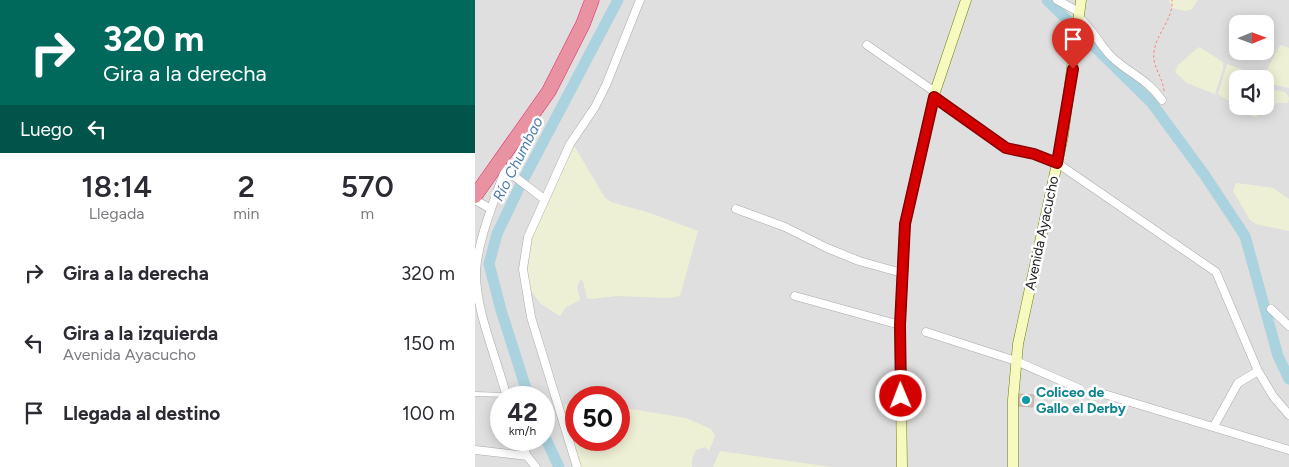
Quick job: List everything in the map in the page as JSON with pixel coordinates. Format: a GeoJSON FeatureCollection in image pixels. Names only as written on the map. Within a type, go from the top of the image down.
{"type":"FeatureCollection","features":[{"type":"Feature","properties":{"kind":"highway"},"geometry":{"type":"LineString","coordinates":[[475,196],[502,168],[549,91],[583,24],[592,0]]}},
{"type":"Feature","properties":{"kind":"main road"},"geometry":{"type":"LineString","coordinates":[[902,467],[900,325],[905,224],[935,94],[966,0]]}},
{"type":"Feature","properties":{"kind":"main road","name":"Avenida Ayacucho"},"geometry":{"type":"LineString","coordinates":[[1013,467],[1015,361],[1057,163],[1071,85],[1075,36],[1081,0]]}},
{"type":"Feature","properties":{"kind":"street"},"geometry":{"type":"LineString","coordinates":[[577,467],[531,317],[523,269],[528,237],[542,197],[570,144],[595,108],[640,0]]}},
{"type":"Feature","properties":{"kind":"street"},"geometry":{"type":"LineString","coordinates":[[1057,0],[1079,15],[1114,59],[1148,82],[1162,100]]}},
{"type":"Feature","properties":{"kind":"street"},"geometry":{"type":"LineString","coordinates":[[867,45],[1006,148],[1034,154],[1057,163],[1216,272],[1257,371],[1273,396],[1289,415]]}},
{"type":"Feature","properties":{"kind":"street"},"geometry":{"type":"LineString","coordinates":[[503,386],[486,331],[478,290],[476,271],[479,254],[502,168],[542,197]]}},
{"type":"Feature","properties":{"kind":"street"},"geometry":{"type":"LineString","coordinates":[[475,200],[491,209]]}},
{"type":"Feature","properties":{"kind":"street"},"geometry":{"type":"LineString","coordinates":[[736,209],[785,227],[827,248],[859,261],[902,273]]}},
{"type":"Feature","properties":{"kind":"street"},"geometry":{"type":"LineString","coordinates":[[795,296],[900,325]]}},
{"type":"Feature","properties":{"kind":"street"},"geometry":{"type":"LineString","coordinates":[[1271,309],[1289,326]]}},
{"type":"Feature","properties":{"kind":"street"},"geometry":{"type":"LineString","coordinates":[[926,332],[1015,361],[1080,389]]}},
{"type":"Feature","properties":{"kind":"street"},"geometry":{"type":"LineString","coordinates":[[1214,426],[1238,383],[1257,371]]}},
{"type":"Feature","properties":{"kind":"street"},"geometry":{"type":"LineString","coordinates":[[1104,394],[1289,450]]}},
{"type":"Feature","properties":{"kind":"street"},"geometry":{"type":"LineString","coordinates":[[475,450],[527,456]]}},
{"type":"Feature","properties":{"kind":"street"},"geometry":{"type":"LineString","coordinates":[[525,451],[536,467]]}},
{"type":"Feature","properties":{"kind":"lane"},"geometry":{"type":"LineString","coordinates":[[475,394],[490,395]]}},
{"type":"Feature","properties":{"kind":"path"},"geometry":{"type":"LineString","coordinates":[[1162,100],[1164,87],[1155,66],[1154,50],[1171,12],[1172,0]]}},
{"type":"Feature","properties":{"kind":"shaded area"},"geometry":{"type":"Polygon","coordinates":[[[475,0],[1289,0],[1289,467],[475,467],[475,0]]]}},
{"type":"Feature","properties":{"kind":"green space"},"geometry":{"type":"Polygon","coordinates":[[[1169,0],[1198,0],[1192,9],[1186,11],[1172,8],[1169,0]]]}},
{"type":"Feature","properties":{"kind":"green space"},"geometry":{"type":"Polygon","coordinates":[[[1280,45],[1289,48],[1289,88],[1274,85],[1274,70],[1267,70],[1272,60],[1274,60],[1280,45]]]}},
{"type":"Feature","properties":{"kind":"green space"},"geometry":{"type":"Polygon","coordinates":[[[1199,47],[1223,62],[1223,69],[1215,94],[1187,83],[1175,72],[1178,65],[1199,47]]]}},
{"type":"Feature","properties":{"kind":"green space"},"geometry":{"type":"Polygon","coordinates":[[[1227,64],[1244,70],[1229,70],[1229,101],[1218,94],[1227,64]]]}},
{"type":"Feature","properties":{"kind":"green space"},"geometry":{"type":"Polygon","coordinates":[[[1274,90],[1285,92],[1289,98],[1288,103],[1277,103],[1274,105],[1274,90]]]}},
{"type":"Feature","properties":{"kind":"green space"},"geometry":{"type":"Polygon","coordinates":[[[575,147],[605,198],[611,202],[650,213],[698,231],[680,296],[669,298],[617,296],[591,299],[587,298],[583,281],[580,280],[577,287],[580,300],[566,307],[560,316],[541,304],[520,277],[520,262],[527,230],[572,149],[575,147]]]}},
{"type":"Feature","properties":{"kind":"green space"},"geometry":{"type":"Polygon","coordinates":[[[1236,183],[1273,188],[1289,199],[1289,231],[1256,224],[1250,220],[1233,191],[1236,183]]]}},
{"type":"Feature","properties":{"kind":"green space"},"geometry":{"type":"Polygon","coordinates":[[[630,409],[686,418],[711,429],[715,436],[709,451],[705,447],[696,450],[692,459],[692,467],[579,467],[575,451],[630,451],[630,409]]]}},
{"type":"Feature","properties":{"kind":"green space"},"geometry":{"type":"Polygon","coordinates":[[[720,451],[810,464],[833,467],[713,467],[720,451]]]}},
{"type":"Feature","properties":{"kind":"building","name":"Coliceo de Gallo el Derby"},"geometry":{"type":"Polygon","coordinates":[[[1019,394],[1034,395],[1033,407],[1018,406],[1019,394]]]}},
{"type":"Feature","properties":{"kind":"waterway","name":"Río Chumbao"},"geometry":{"type":"LineString","coordinates":[[525,386],[501,310],[489,264],[497,234],[519,188],[618,0]]}},
{"type":"Feature","properties":{"kind":"waterway"},"geometry":{"type":"LineString","coordinates":[[1047,0],[1151,102],[1204,174],[1245,236],[1278,356],[1289,379]]}},
{"type":"Feature","properties":{"kind":"waterway","name":"Río Chumbao"},"geometry":{"type":"LineString","coordinates":[[552,451],[559,467]]}},
{"type":"Feature","properties":{"kind":"place","name":"Coliceo de Gallo el Derby"},"geometry":{"type":"Point","coordinates":[1026,400]}},
{"type":"Feature","properties":{"kind":"route"},"geometry":{"type":"LineString","coordinates":[[901,396],[900,325],[905,224],[934,97],[1006,148],[1034,154],[1057,163],[1073,69]]}}]}
